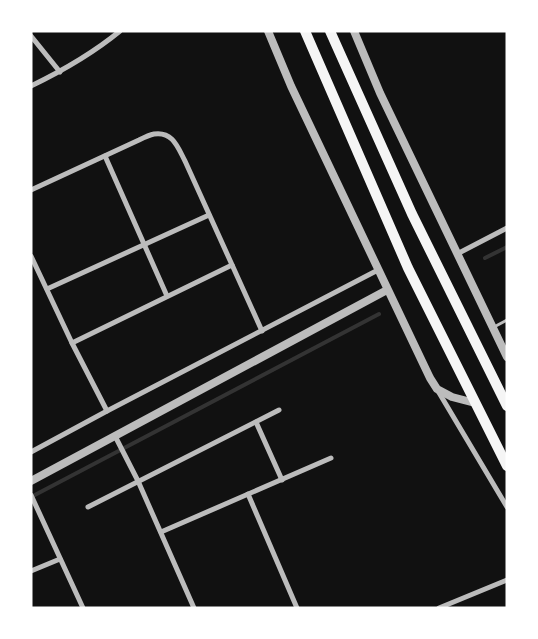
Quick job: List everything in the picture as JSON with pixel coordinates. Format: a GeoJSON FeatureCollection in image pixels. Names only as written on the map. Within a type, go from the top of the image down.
{"type":"FeatureCollection","features":[{"type":"Feature","properties":{"kind":"highway"},"geometry":{"type":"LineString","coordinates":[[305,31],[408,268],[507,466]]}},
{"type":"Feature","properties":{"kind":"highway"},"geometry":{"type":"LineString","coordinates":[[330,31],[412,214],[507,406]]}},
{"type":"Feature","properties":{"kind":"street"},"geometry":{"type":"LineString","coordinates":[[31,86],[79,61],[101,47],[120,31]]}},
{"type":"Feature","properties":{"kind":"street"},"geometry":{"type":"LineString","coordinates":[[268,31],[291,86],[430,378],[507,506]]}},
{"type":"Feature","properties":{"kind":"street"},"geometry":{"type":"LineString","coordinates":[[354,31],[380,93],[507,357]]}},
{"type":"Feature","properties":{"kind":"street"},"geometry":{"type":"LineString","coordinates":[[31,36],[60,72]]}},
{"type":"Feature","properties":{"kind":"street"},"geometry":{"type":"LineString","coordinates":[[31,190],[154,134],[164,134],[173,139],[262,331]]}},
{"type":"Feature","properties":{"kind":"street"},"geometry":{"type":"LineString","coordinates":[[104,156],[167,296]]}},
{"type":"Feature","properties":{"kind":"street"},"geometry":{"type":"LineString","coordinates":[[47,290],[209,215]]}},
{"type":"Feature","properties":{"kind":"street"},"geometry":{"type":"LineString","coordinates":[[457,254],[507,228]]}},
{"type":"Feature","properties":{"kind":"street"},"geometry":{"type":"LineString","coordinates":[[31,256],[107,411]]}},
{"type":"Feature","properties":{"kind":"street"},"geometry":{"type":"LineString","coordinates":[[72,343],[232,265]]}},
{"type":"Feature","properties":{"kind":"street"},"geometry":{"type":"LineString","coordinates":[[31,452],[378,270]]}},
{"type":"Feature","properties":{"kind":"street"},"geometry":{"type":"LineString","coordinates":[[31,481],[387,290]]}},
{"type":"Feature","properties":{"kind":"street"},"geometry":{"type":"LineString","coordinates":[[437,389],[452,397],[475,403]]}},
{"type":"Feature","properties":{"kind":"street"},"geometry":{"type":"LineString","coordinates":[[88,507],[280,410]]}},
{"type":"Feature","properties":{"kind":"street"},"geometry":{"type":"LineString","coordinates":[[256,422],[282,480]]}},
{"type":"Feature","properties":{"kind":"street"},"geometry":{"type":"LineString","coordinates":[[115,436],[161,532],[194,608]]}},
{"type":"Feature","properties":{"kind":"street"},"geometry":{"type":"LineString","coordinates":[[161,532],[332,458]]}},
{"type":"Feature","properties":{"kind":"street"},"geometry":{"type":"LineString","coordinates":[[248,494],[297,608]]}},
{"type":"Feature","properties":{"kind":"street"},"geometry":{"type":"LineString","coordinates":[[31,495],[83,608]]}},
{"type":"Feature","properties":{"kind":"street"},"geometry":{"type":"LineString","coordinates":[[31,571],[60,559]]}},
{"type":"Feature","properties":{"kind":"street"},"geometry":{"type":"LineString","coordinates":[[439,608],[507,580]]}},
{"type":"Feature","properties":{"kind":"lane"},"geometry":{"type":"LineString","coordinates":[[493,328],[507,320]]}},
{"type":"Feature","properties":{"kind":"waterway"},"geometry":{"type":"LineString","coordinates":[[485,258],[507,247]]}},
{"type":"Feature","properties":{"kind":"waterway"},"geometry":{"type":"LineString","coordinates":[[31,497],[379,314]]}}]}
